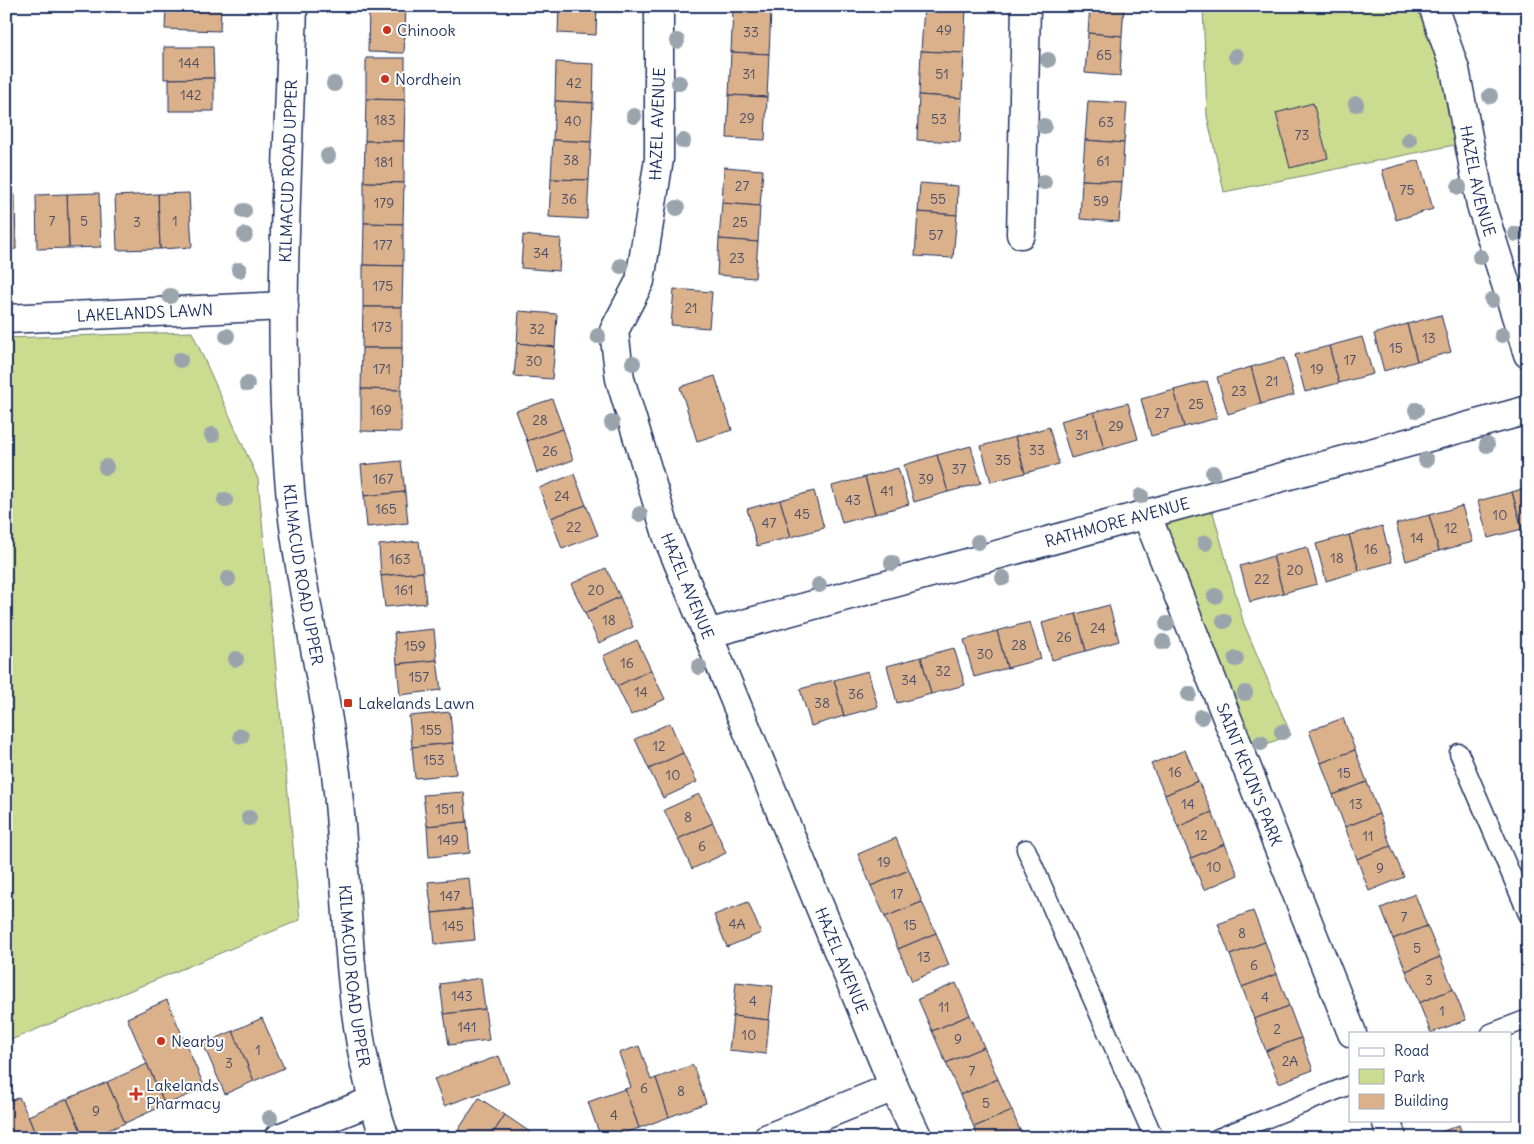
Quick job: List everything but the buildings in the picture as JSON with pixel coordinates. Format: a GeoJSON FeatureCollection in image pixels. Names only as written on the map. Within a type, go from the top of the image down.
{"type":"FeatureCollection","features":[{"type":"Feature","properties":{"kind":"street","name":"KILMACUD ROAD UPPER"},"geometry":{"type":"LineString","coordinates":[[293,6],[284,306],[287,438],[292,512],[337,780],[354,1010],[372,1101],[386,1138]]}},
{"type":"Feature","properties":{"kind":"street","name":"HAZEL AVENUE"},"geometry":{"type":"LineString","coordinates":[[659,6],[659,159],[640,281],[614,331],[620,379],[662,520],[707,634],[894,1087],[918,1138]]}},
{"type":"Feature","properties":{"kind":"street"},"geometry":{"type":"LineString","coordinates":[[1021,234],[1026,6]]}},
{"type":"Feature","properties":{"kind":"street","name":"HAZEL AVENUE"},"geometry":{"type":"LineString","coordinates":[[1433,6],[1455,69],[1481,205],[1528,354]]}},
{"type":"Feature","properties":{"kind":"street","name":"LAKELANDS LAWN"},"geometry":{"type":"LineString","coordinates":[[6,318],[284,306]]}},
{"type":"Feature","properties":{"kind":"street","name":"RATHMORE AVENUE"},"geometry":{"type":"LineString","coordinates":[[707,634],[1146,516],[1528,410]]}},
{"type":"Feature","properties":{"kind":"street","name":"SAINT KEVIN'S PARK"},"geometry":{"type":"LineString","coordinates":[[1146,516],[1352,1032]]}},
{"type":"Feature","properties":{"kind":"street"},"geometry":{"type":"LineString","coordinates":[[768,1138],[894,1087]]}},
{"type":"Feature","properties":{"kind":"street"},"geometry":{"type":"LineString","coordinates":[[279,1138],[372,1101]]}},
{"type":"Feature","properties":{"kind":"street"},"geometry":{"type":"LineString","coordinates":[[1387,1122],[1392,1138]]}},
{"type":"Feature","properties":{"kind":"lane"},"geometry":{"type":"LineString","coordinates":[[1459,753],[1528,914]]}},
{"type":"Feature","properties":{"kind":"lane"},"geometry":{"type":"LineString","coordinates":[[1026,849],[1154,1138]]}},
{"type":"Feature","properties":{"kind":"lane"},"geometry":{"type":"LineString","coordinates":[[1494,1032],[1528,1019]]}},
{"type":"Feature","properties":{"kind":"lane"},"geometry":{"type":"LineString","coordinates":[[1218,1138],[1349,1086]]}},
{"type":"Feature","properties":{"kind":"green space"},"geometry":{"type":"Polygon","coordinates":[[[1203,6],[1433,6],[1469,142],[1224,192],[1207,116],[1203,6]]]}},
{"type":"Feature","properties":{"kind":"green space"},"geometry":{"type":"Polygon","coordinates":[[[192,332],[258,479],[300,920],[6,1042],[6,338],[192,332]]]}},
{"type":"Feature","properties":{"kind":"green space"},"geometry":{"type":"Polygon","coordinates":[[[1209,498],[1244,624],[1291,735],[1241,753],[1147,516],[1209,498]]]}},
{"type":"Feature","properties":{"kind":"place","name":"Chinook"},"geometry":{"type":"Point","coordinates":[387,30]}},
{"type":"Feature","properties":{"kind":"place","name":"Nordhein"},"geometry":{"type":"Point","coordinates":[385,79]}},
{"type":"Feature","properties":{"kind":"place","name":"Lakelands Lawn"},"geometry":{"type":"Point","coordinates":[348,703]}},
{"type":"Feature","properties":{"kind":"place","name":"Nearby"},"geometry":{"type":"Point","coordinates":[161,1041]}},
{"type":"Feature","properties":{"kind":"place","name":"Lakelands Pharmacy"},"geometry":{"type":"Point","coordinates":[136,1094]}}]}
